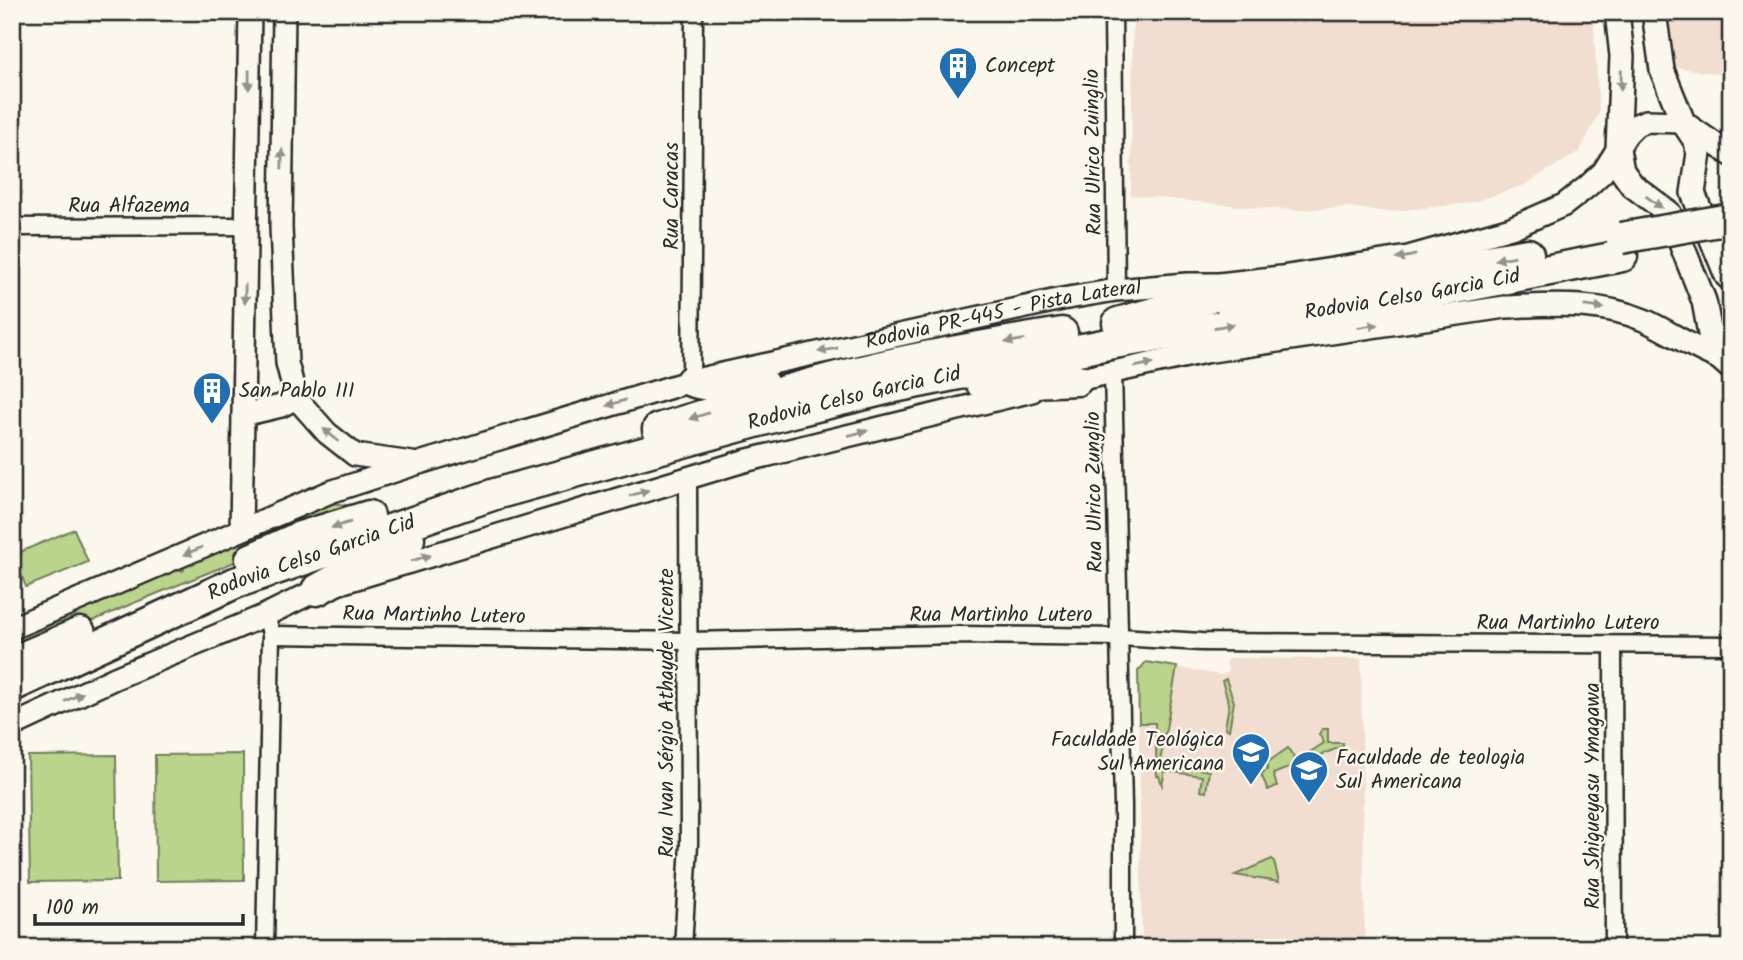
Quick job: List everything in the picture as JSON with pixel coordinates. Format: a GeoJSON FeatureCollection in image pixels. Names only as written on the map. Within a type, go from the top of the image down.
{"type":"FeatureCollection","features":[{"type":"Feature","properties":{"kind":"highway","name":"Rodovia Celso Garcia Cid"},"geometry":{"type":"LineString","coordinates":[[12,662],[300,537],[753,400],[1420,295],[1731,219]]}},
{"type":"Feature","properties":{"kind":"highway","name":"Rodovia Celso Garcia Cid"},"geometry":{"type":"LineString","coordinates":[[12,686],[235,583],[495,494],[788,413],[971,348],[1118,323],[1622,247],[1731,239]]}},
{"type":"Feature","properties":{"kind":"highway"},"geometry":{"type":"LineString","coordinates":[[1118,323],[1281,278]]}},
{"type":"Feature","properties":{"kind":"highway"},"geometry":{"type":"LineString","coordinates":[[691,381],[723,388],[886,377],[1077,380]]}},
{"type":"Feature","properties":{"kind":"highway"},"geometry":{"type":"LineString","coordinates":[[317,590],[390,548],[495,494]]}},
{"type":"Feature","properties":{"kind":"main road"},"geometry":{"type":"LineString","coordinates":[[1617,12],[1622,56],[1618,149],[1622,172],[1632,185],[1669,213],[1704,301],[1713,345],[1728,363]]}},
{"type":"Feature","properties":{"kind":"main road"},"geometry":{"type":"LineString","coordinates":[[1654,12],[1662,70],[1699,153],[1693,193],[1727,276],[1731,279]]}},
{"type":"Feature","properties":{"kind":"street"},"geometry":{"type":"LineString","coordinates":[[241,530],[250,12]]}},
{"type":"Feature","properties":{"kind":"street"},"geometry":{"type":"LineString","coordinates":[[284,12],[281,227],[286,363],[296,398],[327,433],[355,454],[416,464]]}},
{"type":"Feature","properties":{"kind":"street","name":"Rua Caracas"},"geometry":{"type":"LineString","coordinates":[[691,381],[694,12]]}},
{"type":"Feature","properties":{"kind":"street","name":"Rua Ulrico Zuinglio"},"geometry":{"type":"LineString","coordinates":[[1113,12],[1116,290]]}},
{"type":"Feature","properties":{"kind":"street","name":"Rodovia PR-445 - Pista Lateral"},"geometry":{"type":"LineString","coordinates":[[691,381],[1062,299],[1116,290],[1281,278],[1408,257],[1511,228],[1564,205],[1603,172],[1627,134],[1636,125],[1659,120],[1683,122]]}},
{"type":"Feature","properties":{"kind":"street"},"geometry":{"type":"LineString","coordinates":[[1683,122],[1731,155]]}},
{"type":"Feature","properties":{"kind":"street"},"geometry":{"type":"LineString","coordinates":[[246,226],[281,227]]}},
{"type":"Feature","properties":{"kind":"street","name":"Rua Alfazema"},"geometry":{"type":"LineString","coordinates":[[12,227],[246,226]]}},
{"type":"Feature","properties":{"kind":"street"},"geometry":{"type":"LineString","coordinates":[[1077,380],[1205,352],[1505,307],[1545,305],[1598,307],[1626,313],[1728,363]]}},
{"type":"Feature","properties":{"kind":"street","name":"Rua Ulrico Zunglio"},"geometry":{"type":"LineString","coordinates":[[1113,371],[1124,948]]}},
{"type":"Feature","properties":{"kind":"street","name":"Rodovia Celso Garcia Cid"},"geometry":{"type":"LineString","coordinates":[[12,726],[115,678],[269,625],[317,590],[744,461],[1077,380]]}},
{"type":"Feature","properties":{"kind":"street"},"geometry":{"type":"LineString","coordinates":[[12,628],[330,492],[691,381]]}},
{"type":"Feature","properties":{"kind":"street"},"geometry":{"type":"LineString","coordinates":[[243,415],[281,406],[296,398]]}},
{"type":"Feature","properties":{"kind":"street","name":"Rua Ivan Sérgio Athayde Vicente"},"geometry":{"type":"LineString","coordinates":[[683,948],[689,845],[688,478]]}},
{"type":"Feature","properties":{"kind":"street"},"geometry":{"type":"LineString","coordinates":[[265,948],[269,625]]}},
{"type":"Feature","properties":{"kind":"street","name":"Rua Martinho Lutero"},"geometry":{"type":"LineString","coordinates":[[269,625],[688,641],[958,635],[1120,637],[1209,643],[1731,645]]}},
{"type":"Feature","properties":{"kind":"street","name":"Rua Shigueyasu Ymagawa"},"geometry":{"type":"LineString","coordinates":[[1614,645],[1614,948]]}},
{"type":"Feature","properties":{"kind":"shaded area"},"geometry":{"type":"Polygon","coordinates":[[[1133,12],[1593,12],[1599,113],[1580,151],[1524,185],[1471,203],[1387,212],[1349,207],[1299,210],[1131,195],[1133,12]]]}},
{"type":"Feature","properties":{"kind":"shaded area"},"geometry":{"type":"Polygon","coordinates":[[[1662,12],[1731,12],[1731,76],[1673,67],[1662,12]]]}},
{"type":"Feature","properties":{"kind":"shaded area","name":"Faculdade Teológica Sul Americana"},"geometry":{"type":"Polygon","coordinates":[[[1230,658],[1361,659],[1365,948],[1142,948],[1138,671],[1146,662],[1220,675],[1229,672],[1226,661],[1230,658]]]}},
{"type":"Feature","properties":{"kind":"green space"},"geometry":{"type":"Polygon","coordinates":[[[332,503],[346,505],[354,513],[129,605],[12,657],[12,636],[179,566],[182,571],[182,565],[332,503]]]}},
{"type":"Feature","properties":{"kind":"green space"},"geometry":{"type":"Polygon","coordinates":[[[74,529],[88,562],[26,587],[13,555],[74,529]]]}},
{"type":"Feature","properties":{"kind":"green space"},"geometry":{"type":"Polygon","coordinates":[[[1146,662],[1177,667],[1160,762],[1209,771],[1206,792],[1200,791],[1202,776],[1165,771],[1162,785],[1157,776],[1155,723],[1139,723],[1138,671],[1146,662]]]}},
{"type":"Feature","properties":{"kind":"green space"},"geometry":{"type":"Polygon","coordinates":[[[1226,679],[1234,702],[1229,730],[1225,728],[1229,704],[1222,681],[1226,679]]]}},
{"type":"Feature","properties":{"kind":"green space"},"geometry":{"type":"Polygon","coordinates":[[[1322,729],[1328,729],[1328,743],[1343,743],[1343,746],[1273,774],[1277,786],[1268,790],[1261,774],[1267,770],[1268,762],[1288,748],[1296,761],[1324,743],[1319,734],[1322,729]]]}},
{"type":"Feature","properties":{"kind":"green space"},"geometry":{"type":"Polygon","coordinates":[[[1244,736],[1258,760],[1257,763],[1240,760],[1244,736]]]}},
{"type":"Feature","properties":{"kind":"green space"},"geometry":{"type":"Polygon","coordinates":[[[243,754],[244,880],[156,881],[155,755],[243,754]]]}},
{"type":"Feature","properties":{"kind":"green space"},"geometry":{"type":"Polygon","coordinates":[[[116,755],[118,881],[30,882],[28,756],[116,755]]]}},
{"type":"Feature","properties":{"kind":"green space"},"geometry":{"type":"Polygon","coordinates":[[[1272,859],[1279,882],[1235,875],[1272,859]]]}},
{"type":"Feature","properties":{"kind":"place","name":"Concept"},"geometry":{"type":"Point","coordinates":[958,100]}},
{"type":"Feature","properties":{"kind":"place","name":"San Pablo III"},"geometry":{"type":"Point","coordinates":[212,425]}},
{"type":"Feature","properties":{"kind":"place","name":"Faculdade Teológica Sul Americana"},"geometry":{"type":"Point","coordinates":[1251,786]}},
{"type":"Feature","properties":{"kind":"place","name":"Faculdade de teologia Sul Americana"},"geometry":{"type":"Point","coordinates":[1309,804]}}]}
